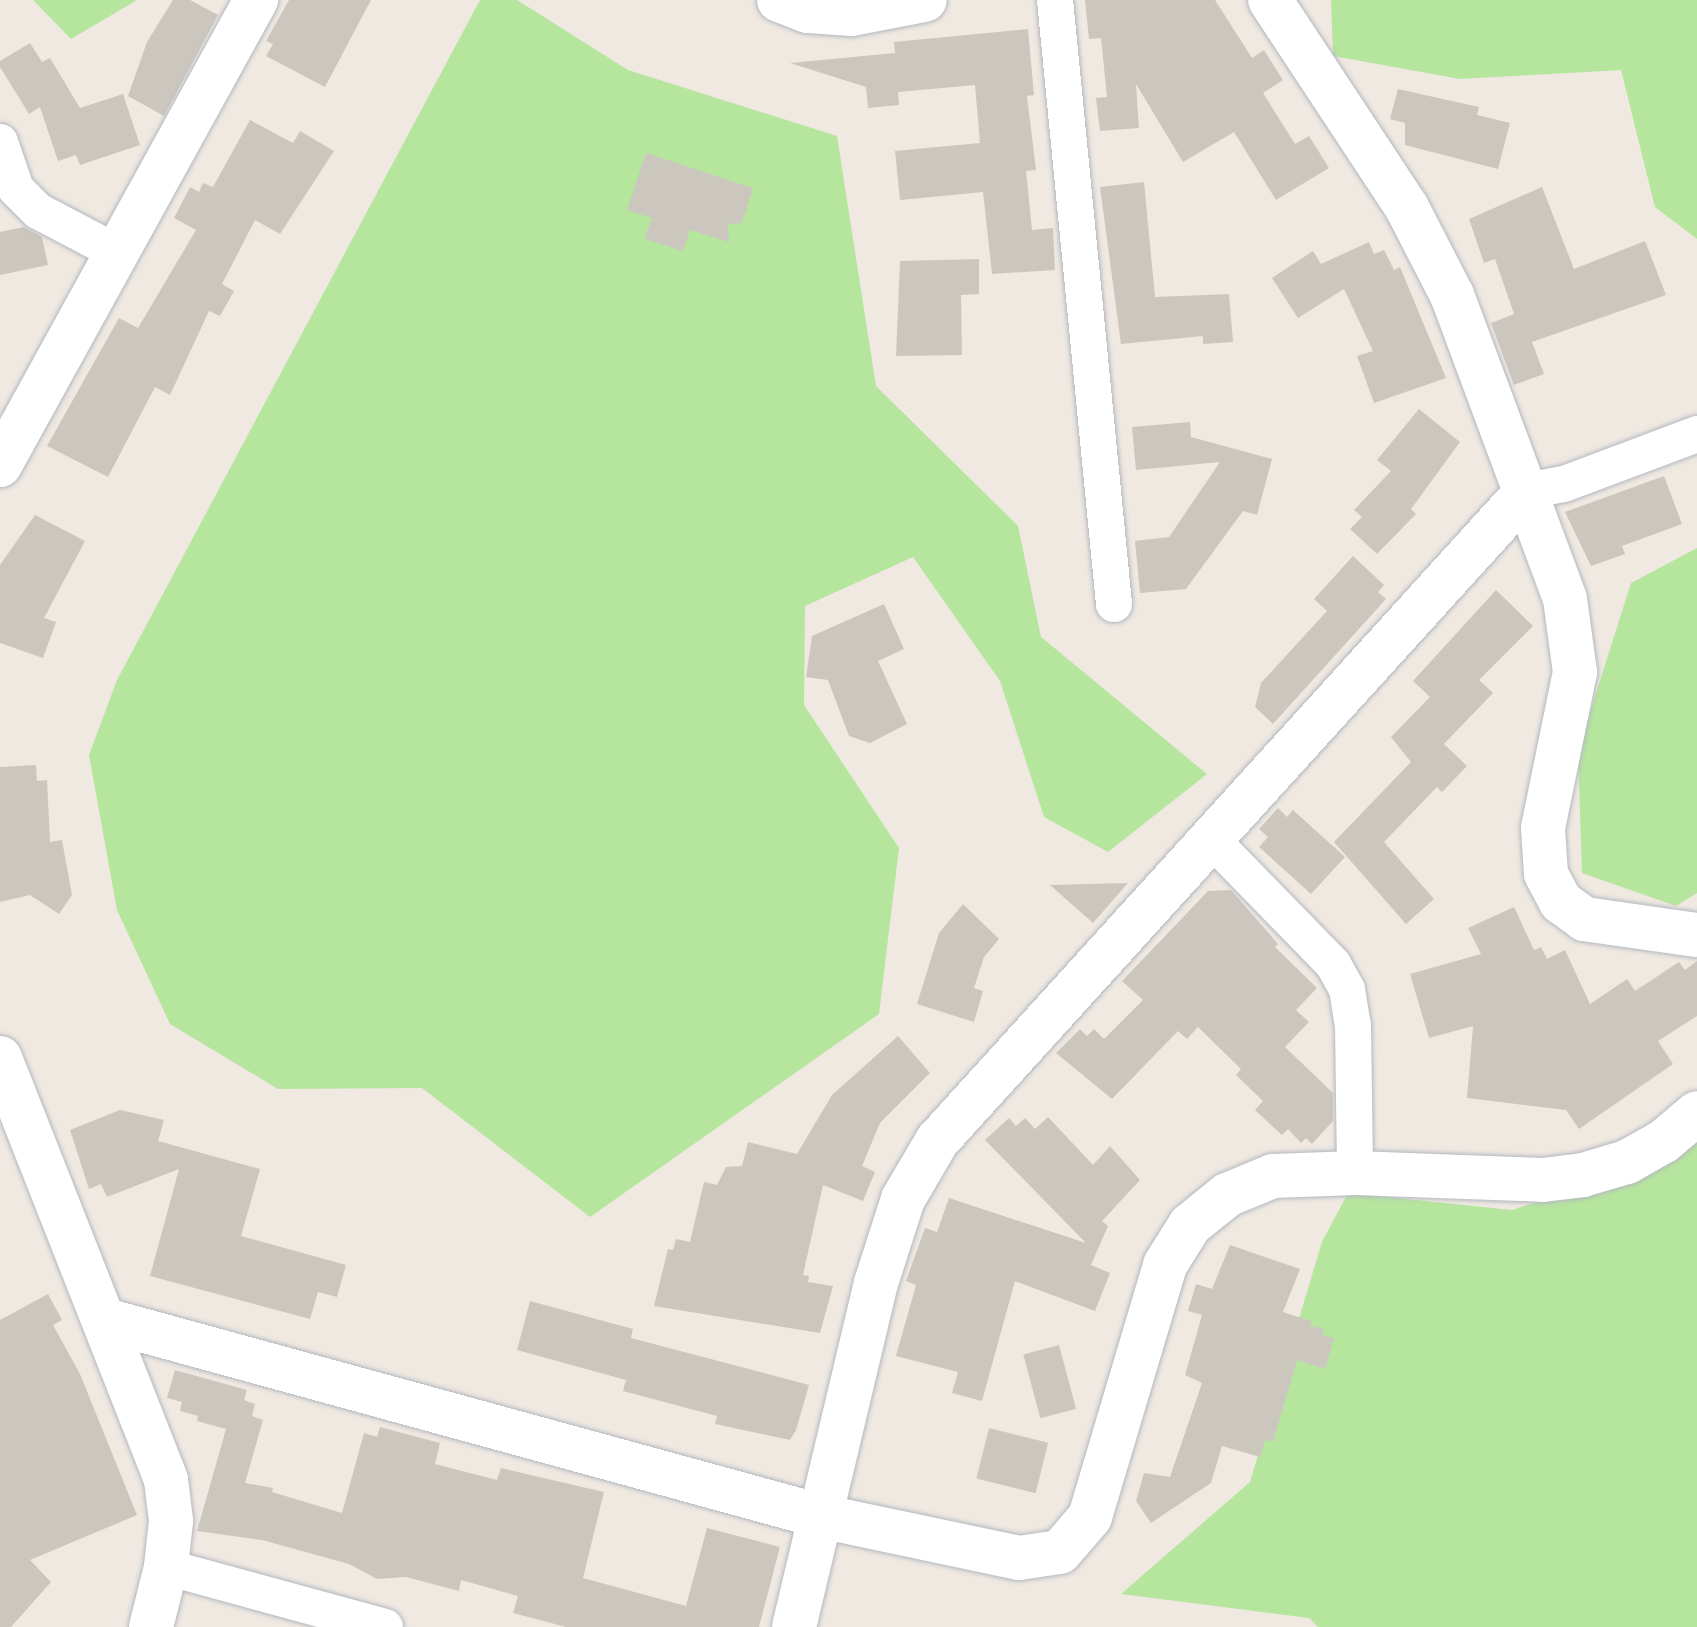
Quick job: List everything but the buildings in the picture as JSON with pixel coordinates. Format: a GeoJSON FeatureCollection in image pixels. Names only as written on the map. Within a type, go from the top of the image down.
{"type":"FeatureCollection","features":[{"type":"Feature","properties":{"kind":"street"},"geometry":{"type":"LineString","coordinates":[[0,465],[10,420],[120,254],[256,0]]}},
{"type":"Feature","properties":{"kind":"street"},"geometry":{"type":"LineString","coordinates":[[779,0],[808,11],[852,14],[925,0]]}},
{"type":"Feature","properties":{"kind":"street"},"geometry":{"type":"LineString","coordinates":[[1055,0],[1114,604]]}},
{"type":"Feature","properties":{"kind":"street"},"geometry":{"type":"LineString","coordinates":[[1270,0],[1407,208],[1452,295],[1527,491],[1573,634],[1575,672],[1543,828],[1546,874],[1561,902],[1584,919],[1697,935]]}},
{"type":"Feature","properties":{"kind":"street"},"geometry":{"type":"LineString","coordinates":[[0,142],[16,189],[38,211],[120,254]]}},
{"type":"Feature","properties":{"kind":"street"},"geometry":{"type":"LineString","coordinates":[[794,1627],[876,1283],[910,1188],[937,1141],[980,1088],[1527,491],[1564,484],[1697,434]]}},
{"type":"Feature","properties":{"kind":"street"},"geometry":{"type":"LineString","coordinates":[[1211,839],[1333,964],[1347,989],[1353,1025],[1355,1173]]}},
{"type":"Feature","properties":{"kind":"street"},"geometry":{"type":"LineString","coordinates":[[0,1058],[166,1480],[171,1521],[166,1567],[151,1627]]}},
{"type":"Feature","properties":{"kind":"street"},"geometry":{"type":"LineString","coordinates":[[105,1320],[820,1516],[1019,1558],[1060,1552],[1090,1517],[1165,1265],[1190,1225],[1227,1195],[1273,1176],[1355,1173],[1543,1180],[1583,1175],[1627,1162],[1664,1141],[1697,1113]]}},
{"type":"Feature","properties":{"kind":"street"},"geometry":{"type":"LineString","coordinates":[[166,1567],[385,1627]]}},
{"type":"Feature","properties":{"kind":"green space"},"geometry":{"type":"Polygon","coordinates":[[[33,0],[137,0],[71,39],[33,0]]]}},
{"type":"Feature","properties":{"kind":"green space"},"geometry":{"type":"Polygon","coordinates":[[[480,0],[517,0],[628,70],[837,136],[876,386],[1018,526],[1041,637],[1207,774],[1108,852],[1044,817],[1000,681],[913,557],[805,606],[804,705],[899,848],[879,1014],[590,1217],[422,1088],[278,1089],[170,1024],[117,910],[89,755],[117,680],[480,0]]]}},
{"type":"Feature","properties":{"kind":"green space"},"geometry":{"type":"Polygon","coordinates":[[[1331,0],[1697,0],[1697,239],[1655,207],[1621,70],[1460,79],[1333,56],[1331,0]]]}},
{"type":"Feature","properties":{"kind":"green space"},"geometry":{"type":"Polygon","coordinates":[[[1697,548],[1697,893],[1676,906],[1582,873],[1578,750],[1631,583],[1697,548]]]}},
{"type":"Feature","properties":{"kind":"green space"},"geometry":{"type":"Polygon","coordinates":[[[1697,1143],[1697,1627],[1318,1627],[1309,1618],[1121,1594],[1250,1482],[1322,1242],[1348,1193],[1512,1210],[1676,1157],[1697,1143]]]}}]}
